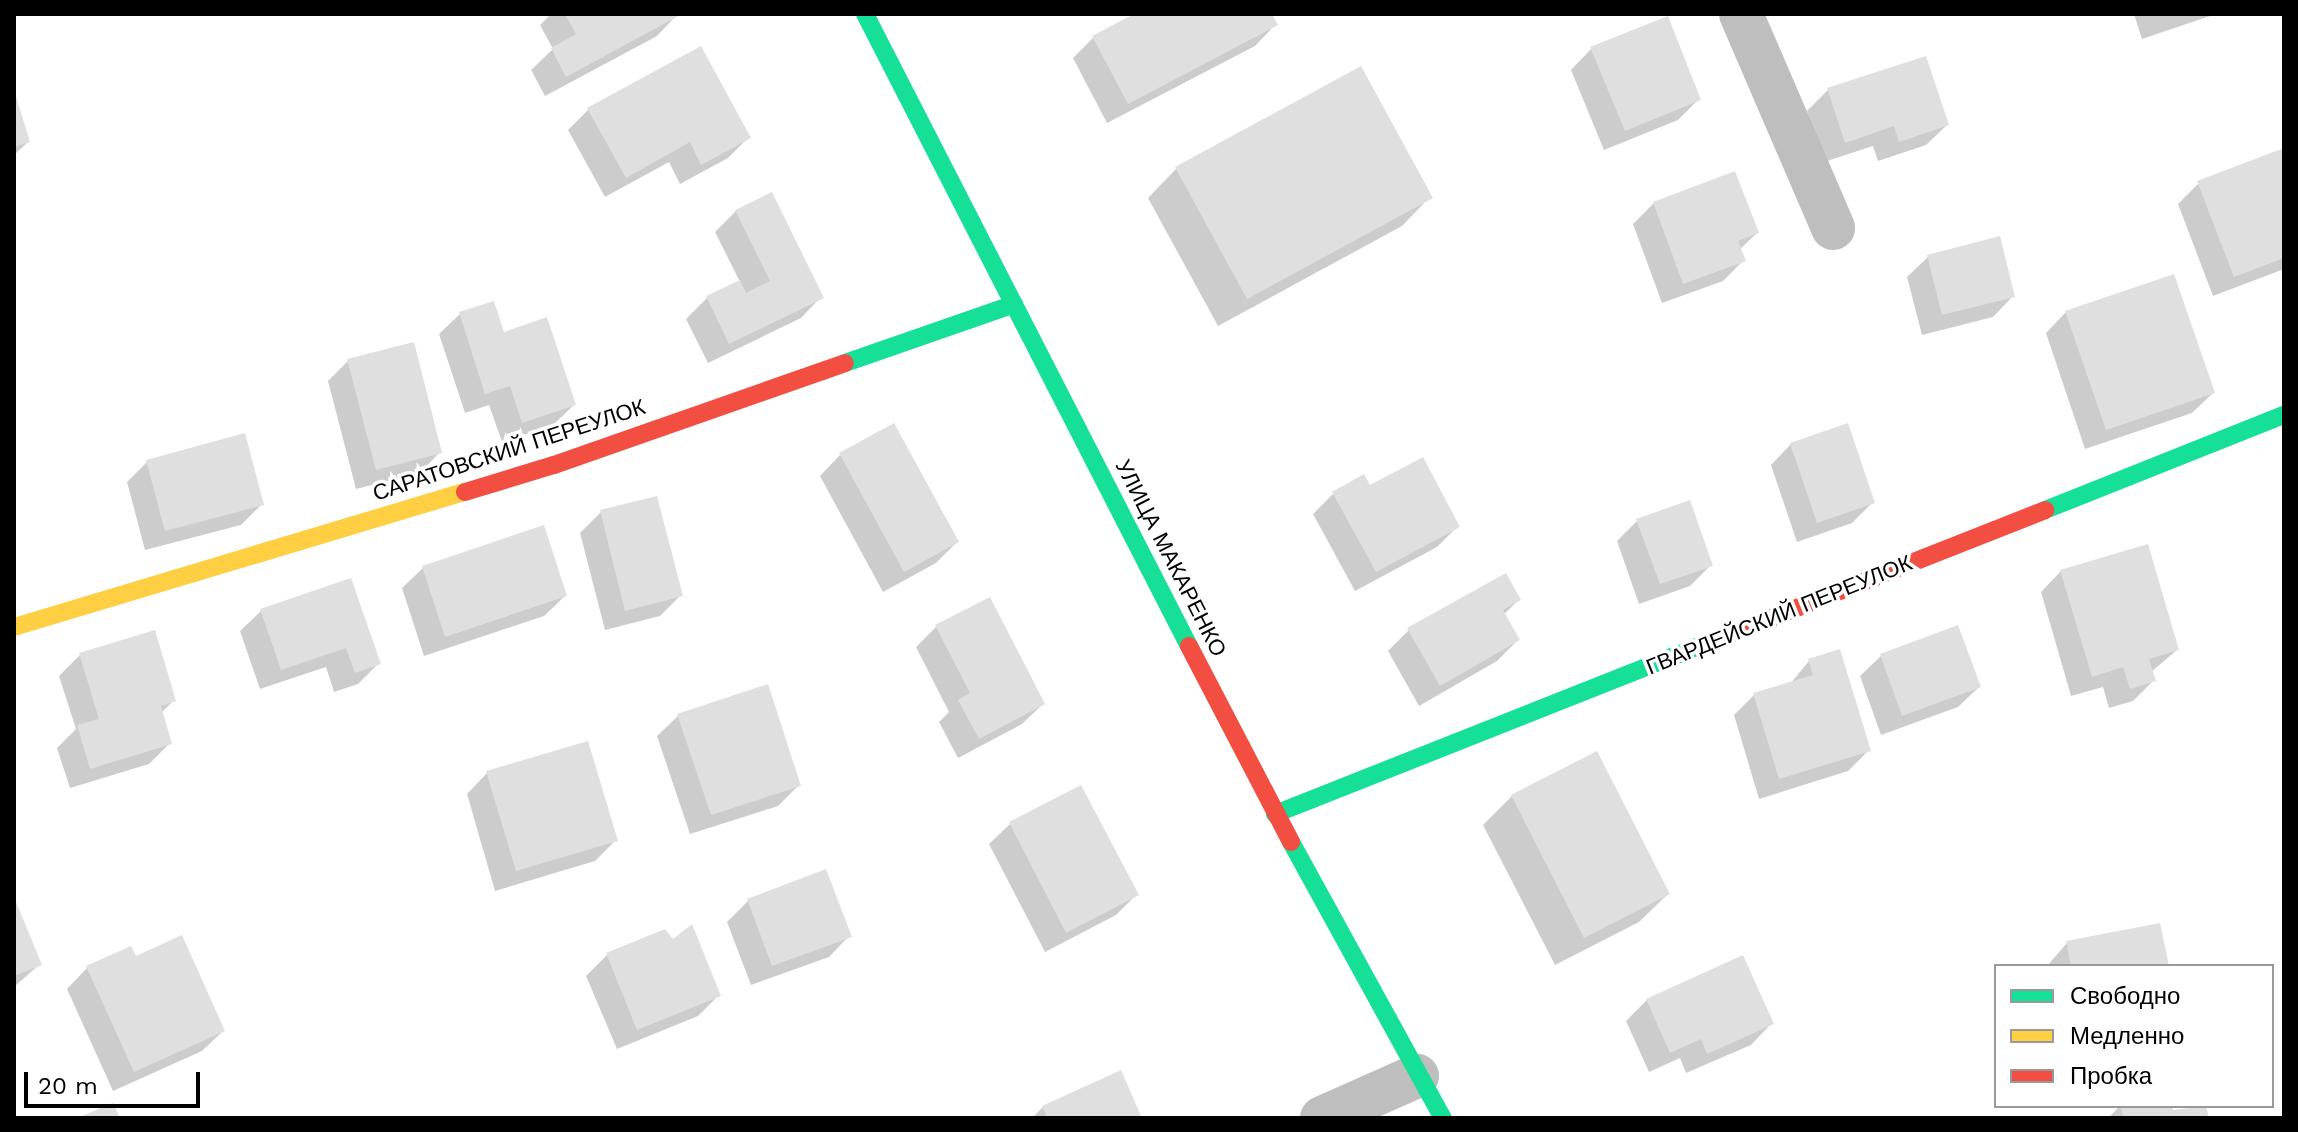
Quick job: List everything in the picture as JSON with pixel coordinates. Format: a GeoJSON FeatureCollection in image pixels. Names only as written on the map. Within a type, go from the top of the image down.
{"type":"FeatureCollection","features":[{"type":"Feature","properties":{"kind":"street","name":"УЛИЦА МАКАРЕНКО"},"geometry":{"type":"LineString","coordinates":[[865,14],[1275,814],[1417,1076],[1443,1118]]}},
{"type":"Feature","properties":{"kind":"street"},"geometry":{"type":"LineString","coordinates":[[1741,14],[1833,228]]}},
{"type":"Feature","properties":{"kind":"street","name":"САРАТОВСКИЙ ПЕРЕУЛОК"},"geometry":{"type":"LineString","coordinates":[[14,627],[554,465],[1014,304]]}},
{"type":"Feature","properties":{"kind":"street","name":"ГВАРДЕЙСКИЙ ПЕРЕУЛОК"},"geometry":{"type":"LineString","coordinates":[[1275,814],[2284,415]]}},
{"type":"Feature","properties":{"kind":"street"},"geometry":{"type":"LineString","coordinates":[[1322,1118],[1417,1076]]}},
{"type":"Feature","properties":{"kind":"building"},"geometry":{"type":"Polygon","coordinates":[[[565,14],[682,14],[566,77],[551,48],[576,34],[565,14]]]}},
{"type":"Feature","properties":{"kind":"building"},"geometry":{"type":"Polygon","coordinates":[[[1134,14],[1272,14],[1278,25],[1128,104],[1092,36],[1134,14]]]}},
{"type":"Feature","properties":{"kind":"building"},"geometry":{"type":"Polygon","coordinates":[[[1668,16],[1701,100],[1625,131],[1590,47],[1668,16]]]}},
{"type":"Feature","properties":{"kind":"building"},"geometry":{"type":"Polygon","coordinates":[[[701,46],[751,138],[701,165],[690,142],[626,178],[587,108],[701,46]]]}},
{"type":"Feature","properties":{"kind":"building"},"geometry":{"type":"Polygon","coordinates":[[[1926,56],[1949,125],[1899,142],[1894,126],[1845,143],[1827,88],[1926,56]]]}},
{"type":"Feature","properties":{"kind":"building"},"geometry":{"type":"Polygon","coordinates":[[[1361,66],[1433,198],[1247,299],[1175,167],[1361,66]]]}},
{"type":"Feature","properties":{"kind":"building"},"geometry":{"type":"Polygon","coordinates":[[[14,94],[30,142],[14,147],[14,94]]]}},
{"type":"Feature","properties":{"kind":"building"},"geometry":{"type":"Polygon","coordinates":[[[2284,148],[2284,258],[2234,277],[2197,181],[2284,148]]]}},
{"type":"Feature","properties":{"kind":"building"},"geometry":{"type":"Polygon","coordinates":[[[1735,171],[1759,233],[1738,241],[1746,261],[1683,284],[1653,202],[1735,171]]]}},
{"type":"Feature","properties":{"kind":"building"},"geometry":{"type":"Polygon","coordinates":[[[772,192],[824,298],[729,344],[706,296],[740,280],[746,293],[770,281],[735,210],[772,192]]]}},
{"type":"Feature","properties":{"kind":"building"},"geometry":{"type":"Polygon","coordinates":[[[2000,236],[2015,297],[1942,315],[1927,255],[2000,236]]]}},
{"type":"Feature","properties":{"kind":"building"},"geometry":{"type":"Polygon","coordinates":[[[2174,274],[2215,393],[2106,430],[2065,311],[2174,274]]]}},
{"type":"Feature","properties":{"kind":"building"},"geometry":{"type":"Polygon","coordinates":[[[494,301],[504,332],[547,317],[576,405],[522,423],[510,386],[485,394],[459,312],[494,301]]]}},
{"type":"Feature","properties":{"kind":"building"},"geometry":{"type":"Polygon","coordinates":[[[414,342],[442,453],[376,470],[347,359],[414,342]]]}},
{"type":"Feature","properties":{"kind":"building"},"geometry":{"type":"Polygon","coordinates":[[[894,423],[959,542],[904,572],[839,453],[894,423]]]}},
{"type":"Feature","properties":{"kind":"building"},"geometry":{"type":"Polygon","coordinates":[[[1848,423],[1875,503],[1817,523],[1790,443],[1848,423]]]}},
{"type":"Feature","properties":{"kind":"building"},"geometry":{"type":"Polygon","coordinates":[[[245,433],[264,505],[165,531],[146,460],[245,433]]]}},
{"type":"Feature","properties":{"kind":"building"},"geometry":{"type":"Polygon","coordinates":[[[1423,457],[1460,527],[1376,572],[1332,492],[1364,474],[1370,485],[1423,457]]]}},
{"type":"Feature","properties":{"kind":"building"},"geometry":{"type":"Polygon","coordinates":[[[657,496],[683,596],[625,611],[600,510],[657,496]]]}},
{"type":"Feature","properties":{"kind":"building"},"geometry":{"type":"Polygon","coordinates":[[[1690,500],[1713,566],[1660,584],[1636,519],[1690,500]]]}},
{"type":"Feature","properties":{"kind":"building"},"geometry":{"type":"Polygon","coordinates":[[[544,525],[567,596],[445,637],[422,566],[544,525]]]}},
{"type":"Feature","properties":{"kind":"building"},"geometry":{"type":"Polygon","coordinates":[[[2148,544],[2179,650],[2149,659],[2156,681],[2130,689],[2123,667],[2092,677],[2060,570],[2148,544]]]}},
{"type":"Feature","properties":{"kind":"building"},"geometry":{"type":"Polygon","coordinates":[[[1506,573],[1521,600],[1503,610],[1520,640],[1440,686],[1407,628],[1506,573]]]}},
{"type":"Feature","properties":{"kind":"building"},"geometry":{"type":"Polygon","coordinates":[[[351,578],[381,664],[355,673],[346,648],[281,670],[260,609],[351,578]]]}},
{"type":"Feature","properties":{"kind":"building"},"geometry":{"type":"Polygon","coordinates":[[[990,597],[1045,704],[979,739],[958,700],[970,693],[935,625],[990,597]]]}},
{"type":"Feature","properties":{"kind":"building"},"geometry":{"type":"Polygon","coordinates":[[[1958,625],[1981,687],[1902,716],[1880,654],[1958,625]]]}},
{"type":"Feature","properties":{"kind":"building"},"geometry":{"type":"Polygon","coordinates":[[[155,630],[176,701],[161,706],[172,744],[90,769],[77,725],[99,719],[79,653],[155,630]]]}},
{"type":"Feature","properties":{"kind":"building"},"geometry":{"type":"Polygon","coordinates":[[[1840,649],[1871,751],[1779,779],[1753,693],[1813,675],[1808,659],[1840,649]]]}},
{"type":"Feature","properties":{"kind":"building"},"geometry":{"type":"Polygon","coordinates":[[[768,684],[801,786],[711,815],[677,714],[768,684]]]}},
{"type":"Feature","properties":{"kind":"building"},"geometry":{"type":"Polygon","coordinates":[[[588,741],[618,841],[516,871],[486,771],[588,741]]]}},
{"type":"Feature","properties":{"kind":"building"},"geometry":{"type":"Polygon","coordinates":[[[1597,751],[1670,894],[1584,938],[1511,795],[1597,751]]]}},
{"type":"Feature","properties":{"kind":"building"},"geometry":{"type":"Polygon","coordinates":[[[1081,785],[1139,895],[1066,933],[1009,822],[1081,785]]]}},
{"type":"Feature","properties":{"kind":"building"},"geometry":{"type":"Polygon","coordinates":[[[826,869],[852,937],[772,966],[747,899],[826,869]]]}},
{"type":"Feature","properties":{"kind":"building"},"geometry":{"type":"Polygon","coordinates":[[[14,897],[42,965],[14,976],[14,897]]]}},
{"type":"Feature","properties":{"kind":"building"},"geometry":{"type":"Polygon","coordinates":[[[2160,923],[2169,964],[2071,964],[2066,941],[2160,923]]]}},
{"type":"Feature","properties":{"kind":"building"},"geometry":{"type":"Polygon","coordinates":[[[692,924],[721,996],[637,1030],[606,953],[665,929],[673,939],[692,924]]]}},
{"type":"Feature","properties":{"kind":"building"},"geometry":{"type":"Polygon","coordinates":[[[182,935],[225,1031],[134,1072],[86,966],[131,946],[136,956],[182,935]]]}},
{"type":"Feature","properties":{"kind":"building"},"geometry":{"type":"Polygon","coordinates":[[[1743,955],[1774,1024],[1707,1054],[1701,1039],[1670,1053],[1646,999],[1743,955]]]}},
{"type":"Feature","properties":{"kind":"building"},"geometry":{"type":"Polygon","coordinates":[[[1121,1070],[1142,1118],[1047,1118],[1042,1106],[1121,1070]]]}},
{"type":"Feature","properties":{"kind":"building"},"geometry":{"type":"Polygon","coordinates":[[[113,1103],[120,1118],[77,1118],[113,1103]]]}},
{"type":"Feature","properties":{"kind":"building"},"geometry":{"type":"Polygon","coordinates":[[[2121,1108],[2206,1108],[2209,1118],[2124,1118],[2121,1108]]]}},
{"type":"Feature","properties":{"kind":"traffic: fast"},"geometry":{"type":"LineString","coordinates":[[865,14],[1189,646]]}},
{"type":"Feature","properties":{"kind":"traffic: fast"},"geometry":{"type":"LineString","coordinates":[[845,363],[1014,304]]}},
{"type":"Feature","properties":{"kind":"traffic: fast"},"geometry":{"type":"LineString","coordinates":[[2045,510],[2284,415]]}},
{"type":"Feature","properties":{"kind":"traffic: fast"},"geometry":{"type":"LineString","coordinates":[[1275,814],[1728,635]]}},
{"type":"Feature","properties":{"kind":"traffic: fast"},"geometry":{"type":"LineString","coordinates":[[1291,842],[1443,1118]]}},
{"type":"Feature","properties":{"kind":"traffic: slow"},"geometry":{"type":"LineString","coordinates":[[14,627],[465,492]]}},
{"type":"Feature","properties":{"kind":"traffic: jam"},"geometry":{"type":"LineString","coordinates":[[465,492],[554,465],[845,363]]}},
{"type":"Feature","properties":{"kind":"traffic: jam"},"geometry":{"type":"LineString","coordinates":[[1728,635],[2045,510]]}},
{"type":"Feature","properties":{"kind":"traffic: jam"},"geometry":{"type":"LineString","coordinates":[[1189,646],[1291,842]]}}]}
